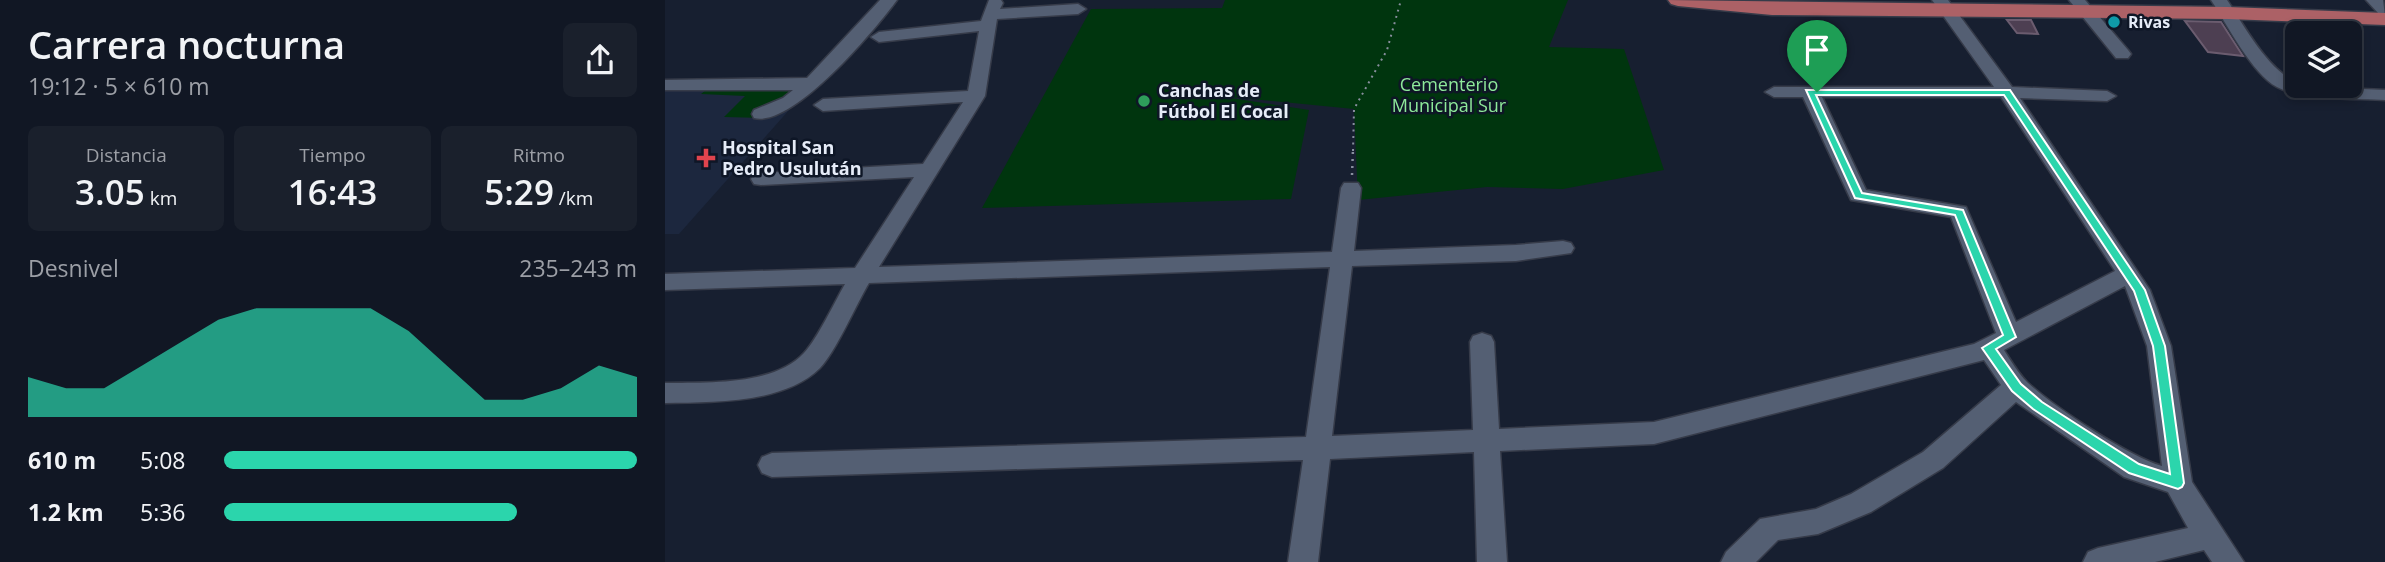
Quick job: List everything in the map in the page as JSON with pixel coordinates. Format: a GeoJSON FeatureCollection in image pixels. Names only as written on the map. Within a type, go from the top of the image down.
{"type":"FeatureCollection","features":[{"type":"Feature","properties":{"kind":"main road"},"geometry":{"type":"LineString","coordinates":[[1678,0],[1760,8],[1944,5],[2223,7],[2385,19]]}},
{"type":"Feature","properties":{"kind":"street"},"geometry":{"type":"LineString","coordinates":[[761,114],[790,102],[819,77],[889,0]]}},
{"type":"Feature","properties":{"kind":"street"},"geometry":{"type":"LineString","coordinates":[[2374,0],[2385,10]]}},
{"type":"Feature","properties":{"kind":"street"},"geometry":{"type":"LineString","coordinates":[[1944,5],[2007,92],[2134,282],[2159,346],[2178,483],[2209,536],[2229,562]]}},
{"type":"Feature","properties":{"kind":"street"},"geometry":{"type":"LineString","coordinates":[[2081,6],[2122,54]]}},
{"type":"Feature","properties":{"kind":"street"},"geometry":{"type":"LineString","coordinates":[[2223,7],[2272,76],[2285,82]]}},
{"type":"Feature","properties":{"kind":"street"},"geometry":{"type":"LineString","coordinates":[[879,37],[992,13],[1078,9]]}},
{"type":"Feature","properties":{"kind":"street"},"geometry":{"type":"LineString","coordinates":[[665,393],[728,391],[764,385],[793,374],[813,360],[862,275],[976,96],[992,13]]}},
{"type":"Feature","properties":{"kind":"street"},"geometry":{"type":"LineString","coordinates":[[665,85],[801,85],[812,82]]}},
{"type":"Feature","properties":{"kind":"street"},"geometry":{"type":"LineString","coordinates":[[2362,88],[2385,89]]}},
{"type":"Feature","properties":{"kind":"street"},"geometry":{"type":"LineString","coordinates":[[1774,92],[2007,92],[2108,96]]}},
{"type":"Feature","properties":{"kind":"street"},"geometry":{"type":"LineString","coordinates":[[1810,92],[1858,195],[1959,212],[1999,342],[2016,387],[2038,405],[2134,469],[2178,483]]}},
{"type":"Feature","properties":{"kind":"street"},"geometry":{"type":"LineString","coordinates":[[2362,93],[2385,95]]}},
{"type":"Feature","properties":{"kind":"street"},"geometry":{"type":"LineString","coordinates":[[823,105],[976,96]]}},
{"type":"Feature","properties":{"kind":"street"},"geometry":{"type":"LineString","coordinates":[[761,179],[928,170]]}},
{"type":"Feature","properties":{"kind":"street"},"geometry":{"type":"LineString","coordinates":[[1303,562],[1315,448],[1351,188]]}},
{"type":"Feature","properties":{"kind":"street"},"geometry":{"type":"LineString","coordinates":[[665,282],[1516,253],[1563,248]]}},
{"type":"Feature","properties":{"kind":"street"},"geometry":{"type":"LineString","coordinates":[[772,465],[1315,448],[1654,433],[1980,352],[2134,282]]}},
{"type":"Feature","properties":{"kind":"street"},"geometry":{"type":"LineString","coordinates":[[1482,342],[1493,562]]}},
{"type":"Feature","properties":{"kind":"street"},"geometry":{"type":"LineString","coordinates":[[1736,562],[1770,528],[1818,521],[1861,503],[1933,460],[2016,387]]}},
{"type":"Feature","properties":{"kind":"street"},"geometry":{"type":"LineString","coordinates":[[2098,562],[2209,536]]}},
{"type":"Feature","properties":{"kind":"path"},"geometry":{"type":"LineString","coordinates":[[1351,188],[1354,109],[1387,50],[1401,0]]}},
{"type":"Feature","properties":{"kind":"shaded area","name":"Hospital San Pedro Usulután"},"geometry":{"type":"Polygon","coordinates":[[[665,82],[814,82],[679,234],[665,234],[665,82]]]}},
{"type":"Feature","properties":{"kind":"green space","name":"Cementerio Municipal Sur"},"geometry":{"type":"Polygon","coordinates":[[[1225,0],[1568,0],[1549,47],[1624,49],[1664,170],[1563,189],[1487,187],[1358,200],[1354,109],[1211,95],[1309,110],[1291,199],[982,208],[1091,9],[1222,8],[1225,0]]]}},
{"type":"Feature","properties":{"kind":"green space"},"geometry":{"type":"Polygon","coordinates":[[[706,90],[792,90],[769,118],[724,117],[745,96],[701,94],[706,90]]]}},
{"type":"Feature","properties":{"kind":"building"},"geometry":{"type":"Polygon","coordinates":[[[2007,20],[2031,20],[2038,34],[2017,33],[2007,20]]]}},
{"type":"Feature","properties":{"kind":"building"},"geometry":{"type":"Polygon","coordinates":[[[2185,21],[2221,22],[2243,56],[2208,52],[2185,21]]]}},
{"type":"Feature","properties":{"kind":"place","name":"Rivas"},"geometry":{"type":"Point","coordinates":[2114,22]}},
{"type":"Feature","properties":{"kind":"place","name":"Canchas de Fútbol El Cocal"},"geometry":{"type":"Point","coordinates":[1144,101]}},
{"type":"Feature","properties":{"kind":"place","name":"Hospital San Pedro Usulután"},"geometry":{"type":"Point","coordinates":[706,158]}},
{"type":"Feature","properties":{"kind":"route"},"geometry":{"type":"LineString","coordinates":[[1810,92],[1817,92],[2007,92],[2139,290],[2159,346],[2178,483],[2134,469],[2038,405],[2016,387],[1989,348],[2010,337],[1959,212],[1858,195],[1810,92]]}}]}
